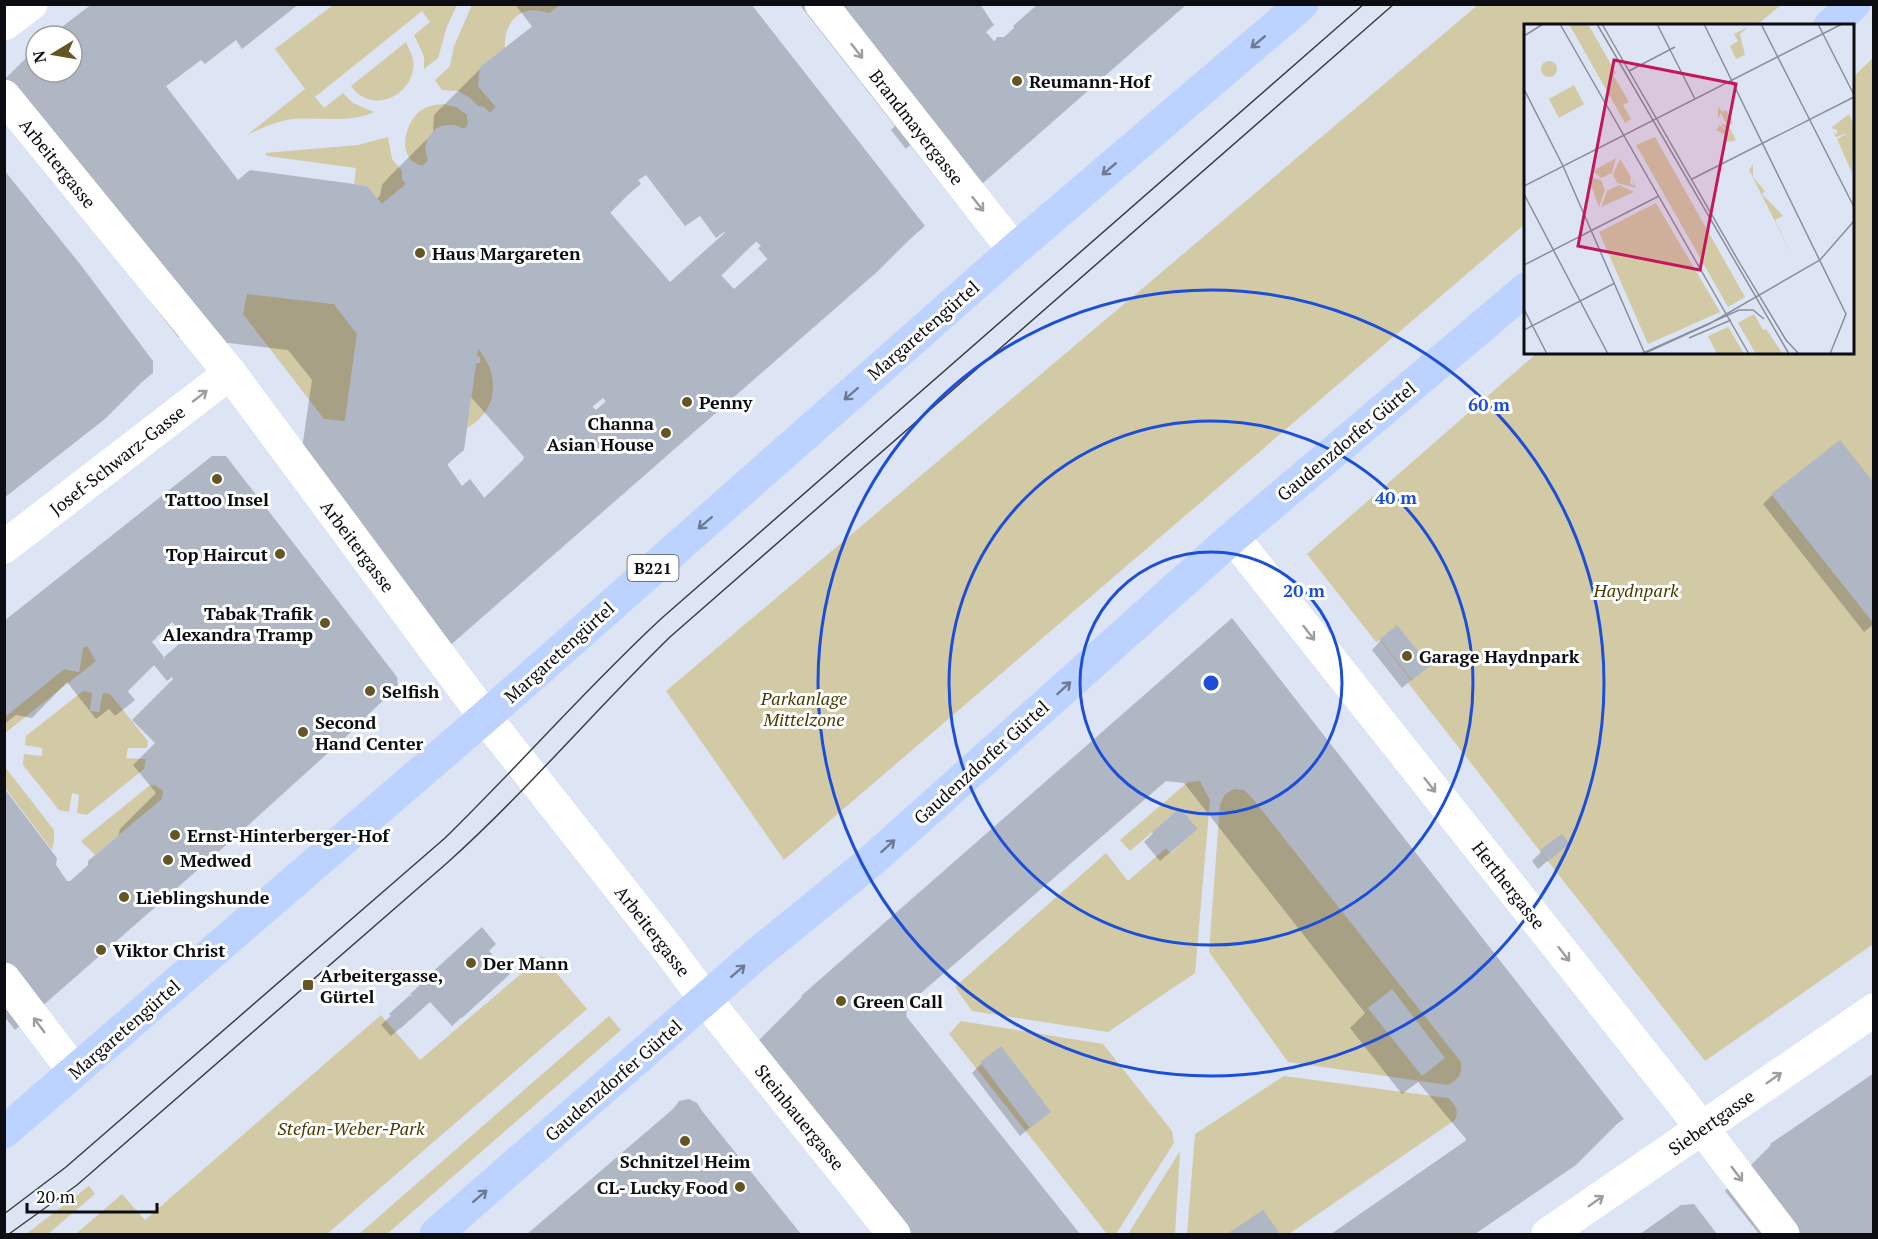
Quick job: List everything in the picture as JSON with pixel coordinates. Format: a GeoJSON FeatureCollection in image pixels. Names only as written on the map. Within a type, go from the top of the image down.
{"type":"FeatureCollection","features":[{"type":"Feature","properties":{"kind":"main road","name":"Margaretengürtel"},"geometry":{"type":"LineString","coordinates":[[4,1132],[485,717],[1014,250],[1302,4]]}},
{"type":"Feature","properties":{"kind":"main road"},"geometry":{"type":"LineString","coordinates":[[1832,24],[1854,4]]}},
{"type":"Feature","properties":{"kind":"main road","name":"Gaudenzdorfer Gürtel"},"geometry":{"type":"LineString","coordinates":[[436,1234],[757,954],[870,862],[1233,537],[1524,291]]}},
{"type":"Feature","properties":{"kind":"street"},"geometry":{"type":"LineString","coordinates":[[4,24],[31,4]]}},
{"type":"Feature","properties":{"kind":"street","name":"Brandmayergasse"},"geometry":{"type":"LineString","coordinates":[[821,4],[1014,250]]}},
{"type":"Feature","properties":{"kind":"street","name":"Arbeitergasse"},"geometry":{"type":"LineString","coordinates":[[4,96],[230,373],[485,717],[705,999]]}},
{"type":"Feature","properties":{"kind":"street","name":"Josef-Schwarz-Gasse"},"geometry":{"type":"LineString","coordinates":[[4,548],[230,373]]}},
{"type":"Feature","properties":{"kind":"street","name":"Herthergasse"},"geometry":{"type":"LineString","coordinates":[[1233,537],[1702,1128],[1783,1234]]}},
{"type":"Feature","properties":{"kind":"street"},"geometry":{"type":"LineString","coordinates":[[4,979],[74,1071]]}},
{"type":"Feature","properties":{"kind":"street","name":"Steinbauergasse"},"geometry":{"type":"LineString","coordinates":[[705,999],[894,1234]]}},
{"type":"Feature","properties":{"kind":"street","name":"Siebertgasse"},"geometry":{"type":"LineString","coordinates":[[1548,1234],[1874,1010]]}},
{"type":"Feature","properties":{"kind":"green space","name":"Parkanlage Mittelzone"},"geometry":{"type":"Polygon","coordinates":[[[1479,4],[1781,5],[1758,24],[1524,24],[1524,225],[784,860],[666,691],[1479,4]]]}},
{"type":"Feature","properties":{"kind":"green space"},"geometry":{"type":"Polygon","coordinates":[[[333,5],[457,5],[447,26],[438,58],[424,69],[424,56],[414,35],[430,22],[422,11],[315,97],[324,108],[343,93],[353,103],[374,112],[342,119],[286,120],[247,135],[305,89],[275,49],[333,5]]]}},
{"type":"Feature","properties":{"kind":"green space"},"geometry":{"type":"Polygon","coordinates":[[[472,5],[561,5],[550,14],[531,10],[517,16],[507,30],[505,48],[480,67],[478,86],[496,107],[490,113],[458,91],[442,90],[435,80],[450,66],[454,46],[472,5]]]}},
{"type":"Feature","properties":{"kind":"green space"},"geometry":{"type":"Polygon","coordinates":[[[406,42],[412,56],[413,70],[404,89],[387,99],[377,100],[368,99],[351,86],[406,42]]]}},
{"type":"Feature","properties":{"kind":"green space","name":"Haydnpark"},"geometry":{"type":"Polygon","coordinates":[[[1873,58],[1873,944],[1705,1061],[1408,683],[1411,680],[1380,640],[1376,642],[1307,554],[1536,354],[1854,354],[1854,76],[1873,58]]]}},
{"type":"Feature","properties":{"kind":"green space"},"geometry":{"type":"Polygon","coordinates":[[[443,104],[456,107],[467,115],[468,124],[464,129],[446,125],[434,131],[428,143],[428,161],[422,166],[413,162],[408,156],[405,143],[408,128],[420,111],[443,104]]]}},
{"type":"Feature","properties":{"kind":"green space"},"geometry":{"type":"Polygon","coordinates":[[[388,137],[392,159],[402,171],[402,179],[406,184],[382,204],[367,186],[354,184],[356,168],[267,156],[265,153],[358,145],[388,137]]]}},
{"type":"Feature","properties":{"kind":"green space"},"geometry":{"type":"Polygon","coordinates":[[[247,294],[334,304],[357,334],[345,421],[324,419],[243,314],[247,294]]]}},
{"type":"Feature","properties":{"kind":"green space"},"geometry":{"type":"Polygon","coordinates":[[[478,349],[490,370],[493,392],[485,412],[467,428],[476,363],[480,363],[480,357],[477,356],[478,349]]]}},
{"type":"Feature","properties":{"kind":"green space"},"geometry":{"type":"Polygon","coordinates":[[[87,646],[96,661],[5,733],[5,717],[64,669],[79,672],[83,648],[87,646]]]}},
{"type":"Feature","properties":{"kind":"green space"},"geometry":{"type":"Polygon","coordinates":[[[83,691],[92,693],[90,711],[99,712],[103,693],[110,694],[148,741],[147,748],[128,748],[126,758],[146,759],[144,769],[87,815],[77,813],[79,795],[72,793],[69,812],[59,810],[23,765],[24,754],[42,756],[42,748],[25,745],[26,736],[83,691]]]}},
{"type":"Feature","properties":{"kind":"green space"},"geometry":{"type":"Polygon","coordinates":[[[5,767],[54,830],[52,850],[5,788],[5,767]]]}},
{"type":"Feature","properties":{"kind":"green space"},"geometry":{"type":"Polygon","coordinates":[[[1200,781],[1210,800],[1195,973],[1108,1032],[972,1011],[955,987],[1106,853],[1128,881],[1166,848],[1171,853],[1198,829],[1180,808],[1130,851],[1120,840],[1188,782],[1200,781]]]}},
{"type":"Feature","properties":{"kind":"green space"},"geometry":{"type":"Polygon","coordinates":[[[155,785],[163,791],[162,799],[95,855],[81,841],[149,786],[155,785]]]}},
{"type":"Feature","properties":{"kind":"green space"},"geometry":{"type":"Polygon","coordinates":[[[1234,789],[1244,790],[1253,799],[1461,1062],[1461,1070],[1455,1081],[1448,1085],[1288,1062],[1209,952],[1220,804],[1225,794],[1234,789]]]}},
{"type":"Feature","properties":{"kind":"green space","name":"Stefan-Weber-Park"},"geometry":{"type":"Polygon","coordinates":[[[542,956],[587,1009],[327,1234],[76,1234],[122,1194],[145,1220],[381,1015],[420,1060],[542,956]]]}},
{"type":"Feature","properties":{"kind":"green space"},"geometry":{"type":"Polygon","coordinates":[[[609,1016],[621,1030],[387,1234],[359,1234],[609,1016]]]}},
{"type":"Feature","properties":{"kind":"green space"},"geometry":{"type":"Polygon","coordinates":[[[961,1021],[1103,1044],[1172,1131],[1174,1143],[1116,1234],[1107,1234],[949,1034],[961,1021]]]}},
{"type":"Feature","properties":{"kind":"green space"},"geometry":{"type":"Polygon","coordinates":[[[1284,1076],[1448,1098],[1457,1113],[1455,1120],[1289,1234],[1187,1234],[1195,1134],[1284,1076]]]}},
{"type":"Feature","properties":{"kind":"green space"},"geometry":{"type":"Polygon","coordinates":[[[1180,1151],[1175,1234],[1128,1234],[1180,1151]]]}},
{"type":"Feature","properties":{"kind":"green space"},"geometry":{"type":"Polygon","coordinates":[[[89,1186],[95,1194],[48,1234],[26,1234],[89,1186]]]}},
{"type":"Feature","properties":{"kind":"building","name":"Haus Margareten"},"geometry":{"type":"Polygon","coordinates":[[[92,4],[271,4],[252,19],[248,15],[162,81],[238,180],[250,170],[367,186],[382,204],[406,184],[402,179],[402,171],[413,162],[422,166],[428,161],[425,148],[434,130],[442,126],[455,125],[464,129],[468,124],[467,115],[478,106],[484,107],[490,113],[496,107],[478,86],[480,67],[561,4],[751,4],[925,226],[477,618],[342,443],[357,334],[334,304],[224,291],[63,84],[84,84],[84,24],[66,24],[92,4]],[[693,130],[634,175],[641,184],[608,210],[670,282],[749,211],[767,232],[720,274],[734,289],[816,216],[803,201],[806,199],[786,175],[763,193],[746,171],[732,181],[693,130]],[[857,203],[843,215],[857,232],[871,220],[857,203]],[[484,315],[475,322],[481,327],[464,450],[447,464],[462,486],[470,479],[489,504],[531,467],[523,458],[530,451],[540,460],[567,436],[560,428],[574,415],[484,315]],[[725,327],[716,335],[722,342],[731,334],[725,327]],[[650,353],[591,405],[596,410],[654,359],[650,353]],[[681,365],[673,372],[679,380],[687,373],[681,365]],[[615,424],[605,432],[611,439],[620,431],[615,424]],[[540,488],[535,493],[541,500],[547,495],[540,488]],[[473,526],[463,535],[476,549],[486,540],[473,526]]]}},
{"type":"Feature","properties":{"kind":"building","name":"Reumann-Hof"},"geometry":{"type":"Polygon","coordinates":[[[882,4],[980,4],[994,25],[986,32],[995,42],[997,37],[1007,37],[1010,45],[1021,36],[1013,26],[1038,4],[1183,4],[1005,160],[957,100],[953,104],[936,82],[940,79],[882,4]]]}},
{"type":"Feature","properties":{"kind":"building"},"geometry":{"type":"Polygon","coordinates":[[[4,170],[80,264],[153,361],[153,373],[4,491],[4,391],[7,393],[41,366],[22,340],[25,338],[10,318],[16,313],[4,299],[4,170]],[[80,339],[65,351],[73,361],[88,349],[80,339]]]}},
{"type":"Feature","properties":{"kind":"building"},"geometry":{"type":"Polygon","coordinates":[[[1840,440],[1874,483],[1874,624],[1771,494],[1840,440]]]}},
{"type":"Feature","properties":{"kind":"building"},"geometry":{"type":"Polygon","coordinates":[[[212,456],[226,456],[397,677],[398,687],[281,793],[61,985],[4,910],[4,788],[57,858],[56,865],[67,881],[75,881],[88,869],[88,861],[162,799],[166,781],[187,781],[211,762],[211,757],[178,718],[205,701],[164,657],[143,674],[110,632],[105,632],[83,648],[79,672],[64,669],[4,717],[4,621],[212,456]],[[202,517],[187,528],[195,539],[210,527],[202,517]],[[167,556],[159,562],[164,568],[172,562],[167,556]],[[212,567],[192,572],[200,580],[201,592],[194,603],[183,605],[172,598],[160,606],[157,602],[135,621],[164,657],[186,638],[201,655],[208,650],[244,695],[246,686],[255,677],[267,677],[276,690],[295,674],[231,593],[226,598],[216,585],[222,581],[212,567]],[[321,678],[303,691],[309,699],[316,694],[318,697],[329,689],[321,678]]]}},
{"type":"Feature","properties":{"kind":"building"},"geometry":{"type":"Polygon","coordinates":[[[1232,618],[1624,1119],[1457,1234],[1331,1234],[1510,1110],[1511,1093],[1249,758],[1231,737],[1213,736],[909,1000],[906,1016],[1080,1234],[990,1234],[801,996],[1232,618]]]}},
{"type":"Feature","properties":{"kind":"building","name":"Garage Haydnpark"},"geometry":{"type":"Polygon","coordinates":[[[1397,625],[1430,666],[1412,680],[1380,639],[1397,625]]]}},
{"type":"Feature","properties":{"kind":"building"},"geometry":{"type":"Polygon","coordinates":[[[125,688],[135,700],[125,708],[115,696],[125,688]]]}},
{"type":"Feature","properties":{"kind":"building"},"geometry":{"type":"Polygon","coordinates":[[[1180,808],[1198,829],[1170,853],[1152,832],[1180,808]]]}},
{"type":"Feature","properties":{"kind":"building"},"geometry":{"type":"Polygon","coordinates":[[[1562,834],[1570,844],[1548,861],[1540,850],[1562,834]]]}},
{"type":"Feature","properties":{"kind":"building","name":"Der Mann"},"geometry":{"type":"Polygon","coordinates":[[[482,927],[496,944],[489,951],[510,974],[462,1018],[440,993],[433,1000],[419,984],[482,927]]]}},
{"type":"Feature","properties":{"kind":"building"},"geometry":{"type":"Polygon","coordinates":[[[1392,989],[1445,1058],[1422,1076],[1368,1008],[1392,989]]]}},
{"type":"Feature","properties":{"kind":"building"},"geometry":{"type":"Polygon","coordinates":[[[410,995],[422,1009],[401,1028],[389,1014],[410,995]]]}},
{"type":"Feature","properties":{"kind":"building"},"geometry":{"type":"Polygon","coordinates":[[[1001,1046],[1051,1112],[1030,1128],[980,1062],[1001,1046]]]}},
{"type":"Feature","properties":{"kind":"building"},"geometry":{"type":"Polygon","coordinates":[[[1874,1073],[1874,1234],[1841,1234],[1770,1144],[1874,1073]]]}},
{"type":"Feature","properties":{"kind":"building"},"geometry":{"type":"Polygon","coordinates":[[[689,1099],[697,1103],[801,1234],[691,1234],[688,1231],[683,1234],[527,1234],[673,1109],[679,1101],[689,1099]]]}},
{"type":"Feature","properties":{"kind":"building"},"geometry":{"type":"Polygon","coordinates":[[[1694,1204],[1717,1234],[1640,1234],[1681,1205],[1694,1204]]]}},
{"type":"Feature","properties":{"kind":"building"},"geometry":{"type":"Polygon","coordinates":[[[1263,1210],[1279,1232],[1276,1234],[1227,1234],[1263,1210]]]}},
{"type":"Feature","properties":{"kind":"tram line"},"geometry":{"type":"LineString","coordinates":[[4,1214],[66,1167],[445,838],[607,671],[663,617],[1364,4]]}},
{"type":"Feature","properties":{"kind":"tram line"},"geometry":{"type":"LineString","coordinates":[[9,1234],[77,1185],[447,863],[504,808],[670,637],[1394,4]]}},
{"type":"Feature","properties":{"kind":"place","name":"Reumann-Hof"},"geometry":{"type":"Point","coordinates":[1017,81]}},
{"type":"Feature","properties":{"kind":"place","name":"Haus Margareten"},"geometry":{"type":"Point","coordinates":[420,253]}},
{"type":"Feature","properties":{"kind":"place","name":"Penny"},"geometry":{"type":"Point","coordinates":[687,402]}},
{"type":"Feature","properties":{"kind":"place","name":"Channa Asian House"},"geometry":{"type":"Point","coordinates":[666,433]}},
{"type":"Feature","properties":{"kind":"place","name":"Tattoo Insel"},"geometry":{"type":"Point","coordinates":[217,479]}},
{"type":"Feature","properties":{"kind":"place","name":"Top Haircut"},"geometry":{"type":"Point","coordinates":[280,554]}},
{"type":"Feature","properties":{"kind":"place","name":"Tabak Trafik Alexandra Tramp"},"geometry":{"type":"Point","coordinates":[325,623]}},
{"type":"Feature","properties":{"kind":"place","name":"Garage Haydnpark"},"geometry":{"type":"Point","coordinates":[1407,656]}},
{"type":"Feature","properties":{"kind":"place","name":"Selfish"},"geometry":{"type":"Point","coordinates":[370,691]}},
{"type":"Feature","properties":{"kind":"place","name":"Second Hand Center"},"geometry":{"type":"Point","coordinates":[303,732]}},
{"type":"Feature","properties":{"kind":"place","name":"Ernst-Hinterberger-Hof"},"geometry":{"type":"Point","coordinates":[175,835]}},
{"type":"Feature","properties":{"kind":"place","name":"Medwed"},"geometry":{"type":"Point","coordinates":[168,860]}},
{"type":"Feature","properties":{"kind":"place","name":"Lieblingshunde"},"geometry":{"type":"Point","coordinates":[124,897]}},
{"type":"Feature","properties":{"kind":"place","name":"Viktor Christ"},"geometry":{"type":"Point","coordinates":[101,950]}},
{"type":"Feature","properties":{"kind":"place","name":"Der Mann"},"geometry":{"type":"Point","coordinates":[471,963]}},
{"type":"Feature","properties":{"kind":"place","name":"Arbeitergasse, Gürtel"},"geometry":{"type":"Point","coordinates":[308,985]}},
{"type":"Feature","properties":{"kind":"place","name":"Green Call"},"geometry":{"type":"Point","coordinates":[841,1001]}},
{"type":"Feature","properties":{"kind":"place","name":"Schnitzel Heim"},"geometry":{"type":"Point","coordinates":[685,1141]}},
{"type":"Feature","properties":{"kind":"place","name":"CL- Lucky Food"},"geometry":{"type":"Point","coordinates":[740,1187]}}]}
